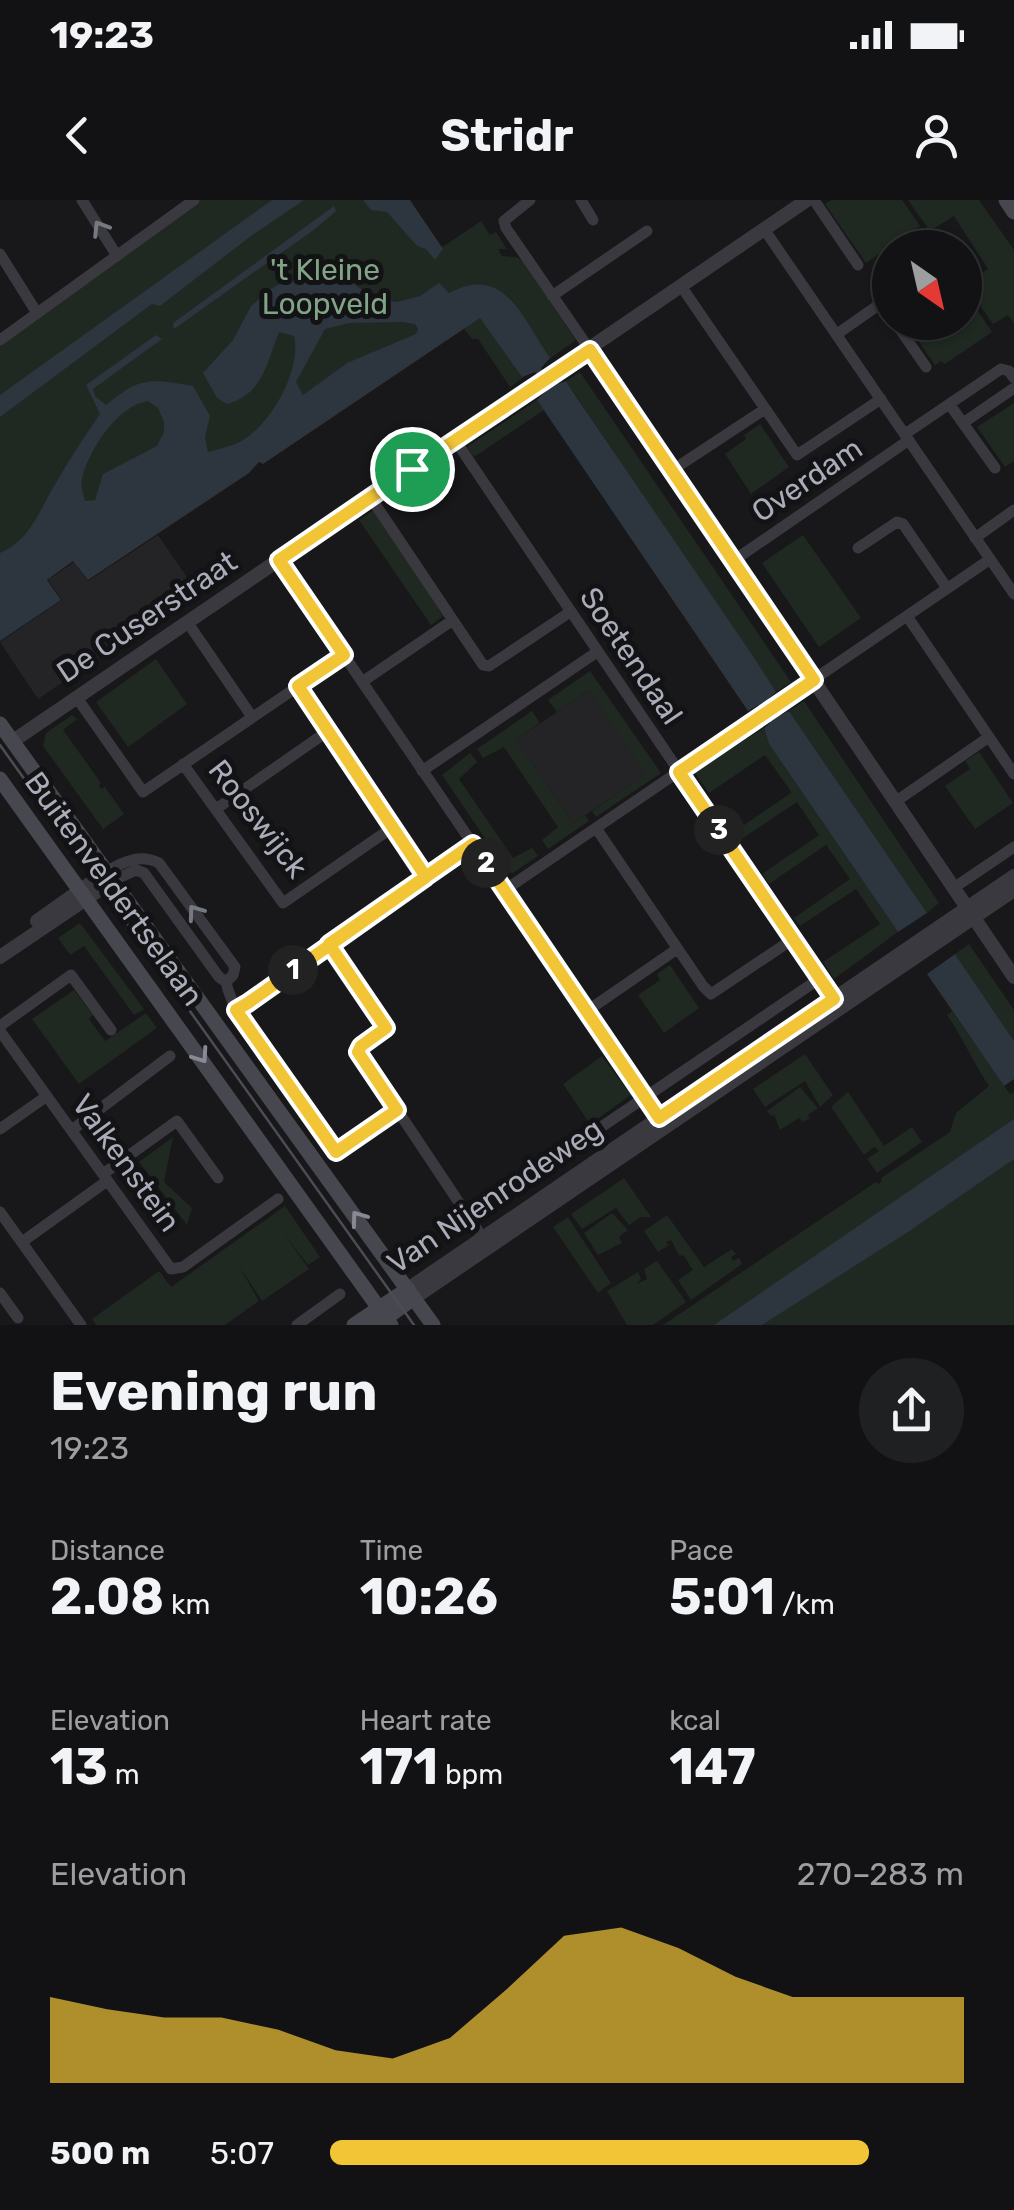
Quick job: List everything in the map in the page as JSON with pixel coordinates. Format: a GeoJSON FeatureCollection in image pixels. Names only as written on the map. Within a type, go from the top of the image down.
{"type":"FeatureCollection","features":[{"type":"Feature","properties":{"kind":"main road"},"geometry":{"type":"LineString","coordinates":[[1006,200],[1014,212]]}},
{"type":"Feature","properties":{"kind":"main road","name":"Buitenveldertselaan"},"geometry":{"type":"LineString","coordinates":[[0,724],[433,1325]]}},
{"type":"Feature","properties":{"kind":"main road","name":"Buitenveldertselaan"},"geometry":{"type":"LineString","coordinates":[[0,779],[383,1319]]}},
{"type":"Feature","properties":{"kind":"main road","name":"Van Nijenrodeweg"},"geometry":{"type":"LineString","coordinates":[[354,1325],[383,1319],[411,1293]]}},
{"type":"Feature","properties":{"kind":"street"},"geometry":{"type":"LineString","coordinates":[[82,200],[118,256]]}},
{"type":"Feature","properties":{"kind":"street"},"geometry":{"type":"LineString","coordinates":[[0,340],[194,200]]}},
{"type":"Feature","properties":{"kind":"street"},"geometry":{"type":"LineString","coordinates":[[530,200],[504,221],[1014,977]]}},
{"type":"Feature","properties":{"kind":"street"},"geometry":{"type":"LineString","coordinates":[[581,200],[593,220]]}},
{"type":"Feature","properties":{"kind":"street","name":"De Cuserstraat"},"geometry":{"type":"LineString","coordinates":[[13,741],[810,200],[858,265]]}},
{"type":"Feature","properties":{"kind":"street"},"geometry":{"type":"LineString","coordinates":[[764,229],[1014,594]]}},
{"type":"Feature","properties":{"kind":"street"},"geometry":{"type":"LineString","coordinates":[[552,296],[647,231]]}},
{"type":"Feature","properties":{"kind":"street"},"geometry":{"type":"LineString","coordinates":[[0,254],[38,314]]}},
{"type":"Feature","properties":{"kind":"street"},"geometry":{"type":"LineString","coordinates":[[681,286],[797,456],[881,399]]}},
{"type":"Feature","properties":{"kind":"street"},"geometry":{"type":"LineString","coordinates":[[837,334],[872,310]]}},
{"type":"Feature","properties":{"kind":"street"},"geometry":{"type":"LineString","coordinates":[[907,340],[926,367]]}},
{"type":"Feature","properties":{"kind":"street","name":"Overdam"},"geometry":{"type":"LineString","coordinates":[[733,561],[1001,369],[1014,378]]}},
{"type":"Feature","properties":{"kind":"street"},"geometry":{"type":"LineString","coordinates":[[964,423],[1014,388]]}},
{"type":"Feature","properties":{"kind":"street"},"geometry":{"type":"LineString","coordinates":[[950,405],[995,468]]}},
{"type":"Feature","properties":{"kind":"street"},"geometry":{"type":"LineString","coordinates":[[671,471],[765,408]]}},
{"type":"Feature","properties":{"kind":"street","name":"Soetendaal"},"geometry":{"type":"LineString","coordinates":[[455,440],[834,999]]}},
{"type":"Feature","properties":{"kind":"street"},"geometry":{"type":"LineString","coordinates":[[371,498],[483,664],[489,666],[570,612]]}},
{"type":"Feature","properties":{"kind":"street"},"geometry":{"type":"LineString","coordinates":[[975,538],[1014,510]]}},
{"type":"Feature","properties":{"kind":"street"},"geometry":{"type":"LineString","coordinates":[[858,548],[897,522],[904,524],[947,588]]}},
{"type":"Feature","properties":{"kind":"street"},"geometry":{"type":"LineString","coordinates":[[279,560],[659,1118]]}},
{"type":"Feature","properties":{"kind":"street"},"geometry":{"type":"LineString","coordinates":[[505,890],[989,560]]}},
{"type":"Feature","properties":{"kind":"street"},"geometry":{"type":"LineString","coordinates":[[907,616],[1014,774]]}},
{"type":"Feature","properties":{"kind":"street"},"geometry":{"type":"LineString","coordinates":[[362,682],[453,620]]}},
{"type":"Feature","properties":{"kind":"street"},"geometry":{"type":"LineString","coordinates":[[188,623],[252,717]]}},
{"type":"Feature","properties":{"kind":"street"},"geometry":{"type":"LineString","coordinates":[[422,771],[598,652]]}},
{"type":"Feature","properties":{"kind":"street"},"geometry":{"type":"LineString","coordinates":[[77,698],[143,792],[344,655]]}},
{"type":"Feature","properties":{"kind":"street"},"geometry":{"type":"LineString","coordinates":[[298,686],[426,877]]}},
{"type":"Feature","properties":{"kind":"street"},"geometry":{"type":"LineString","coordinates":[[216,809],[328,731]]}},
{"type":"Feature","properties":{"kind":"street"},"geometry":{"type":"LineString","coordinates":[[895,802],[988,737]]}},
{"type":"Feature","properties":{"kind":"street","name":"Rooswijck"},"geometry":{"type":"LineString","coordinates":[[183,764],[283,903],[393,827]]}},
{"type":"Feature","properties":{"kind":"street"},"geometry":{"type":"LineString","coordinates":[[596,828],[712,994],[793,939]]}},
{"type":"Feature","properties":{"kind":"street"},"geometry":{"type":"LineString","coordinates":[[236,1010],[473,844]]}},
{"type":"Feature","properties":{"kind":"street"},"geometry":{"type":"LineString","coordinates":[[955,887],[1014,847]]}},
{"type":"Feature","properties":{"kind":"street","name":"Buitenveldertselaan"},"geometry":{"type":"LineString","coordinates":[[111,876],[128,860],[144,858],[159,863],[235,967],[226,982]]}},
{"type":"Feature","properties":{"kind":"street","name":"Buitenveldertselaan"},"geometry":{"type":"LineString","coordinates":[[111,876],[139,871],[154,888],[226,982],[236,1010],[336,1152],[397,1110]]}},
{"type":"Feature","properties":{"kind":"street"},"geometry":{"type":"LineString","coordinates":[[1,950],[111,876]]}},
{"type":"Feature","properties":{"kind":"street","name":"Van Nijenrodeweg"},"geometry":{"type":"LineString","coordinates":[[411,1293],[971,912],[1014,876]]}},
{"type":"Feature","properties":{"kind":"street","name":"Buitenveldertselaan"},"geometry":{"type":"LineString","coordinates":[[154,888],[170,877]]}},
{"type":"Feature","properties":{"kind":"street","name":"Van Nijenrodeweg"},"geometry":{"type":"LineString","coordinates":[[971,912],[1014,890]]}},
{"type":"Feature","properties":{"kind":"street","name":"Van Nijenrodeweg"},"geometry":{"type":"LineString","coordinates":[[411,1293],[482,1238],[834,999],[927,942]]}},
{"type":"Feature","properties":{"kind":"street"},"geometry":{"type":"LineString","coordinates":[[329,944],[386,1028],[358,1052],[482,1238]]}},
{"type":"Feature","properties":{"kind":"street"},"geometry":{"type":"LineString","coordinates":[[587,1011],[677,949]]}},
{"type":"Feature","properties":{"kind":"street"},"geometry":{"type":"LineString","coordinates":[[0,1028],[71,975],[111,1030]]}},
{"type":"Feature","properties":{"kind":"street","name":"Van Nijenrodeweg"},"geometry":{"type":"LineString","coordinates":[[469,1217],[819,978]]}},
{"type":"Feature","properties":{"kind":"street","name":"Valkenstein"},"geometry":{"type":"LineString","coordinates":[[0,1028],[171,1269],[183,1267],[278,1199]]}},
{"type":"Feature","properties":{"kind":"street"},"geometry":{"type":"LineString","coordinates":[[72,1130],[170,1056]]}},
{"type":"Feature","properties":{"kind":"street"},"geometry":{"type":"LineString","coordinates":[[0,1129],[46,1096]]}},
{"type":"Feature","properties":{"kind":"street"},"geometry":{"type":"LineString","coordinates":[[22,1242],[177,1120],[218,1178]]}},
{"type":"Feature","properties":{"kind":"street"},"geometry":{"type":"LineString","coordinates":[[0,1212],[81,1325]]}},
{"type":"Feature","properties":{"kind":"street"},"geometry":{"type":"LineString","coordinates":[[0,1294],[18,1318]]}},
{"type":"Feature","properties":{"kind":"street"},"geometry":{"type":"LineString","coordinates":[[297,1325],[340,1294]]}},
{"type":"Feature","properties":{"kind":"shaded area"},"geometry":{"type":"Polygon","coordinates":[[[272,200],[304,200],[160,306],[152,304],[0,417],[0,395],[272,200]]]}},
{"type":"Feature","properties":{"kind":"shaded area"},"geometry":{"type":"Polygon","coordinates":[[[363,200],[410,200],[443,249],[435,260],[387,212],[371,210],[363,200]]]}},
{"type":"Feature","properties":{"kind":"shaded area"},"geometry":{"type":"Polygon","coordinates":[[[334,206],[336,211],[315,229],[174,329],[173,323],[334,206]]]}},
{"type":"Feature","properties":{"kind":"shaded area"},"geometry":{"type":"Polygon","coordinates":[[[301,273],[342,276],[374,298],[397,302],[420,296],[439,283],[449,293],[484,285],[510,299],[550,358],[541,368],[552,386],[566,381],[753,656],[776,692],[769,698],[781,715],[789,711],[927,913],[898,932],[769,744],[764,728],[770,723],[758,705],[748,711],[537,400],[547,390],[535,372],[522,377],[480,318],[263,464],[259,462],[249,473],[88,580],[73,561],[47,580],[61,600],[0,641],[0,553],[28,531],[100,414],[86,385],[156,335],[162,339],[93,389],[95,396],[106,405],[146,382],[193,386],[210,416],[205,437],[208,452],[238,443],[261,424],[281,396],[293,365],[294,336],[279,332],[256,385],[227,404],[217,398],[203,373],[233,340],[251,306],[272,288],[301,273]],[[350,323],[325,329],[296,382],[303,395],[347,363],[416,334],[415,324],[350,323]],[[148,401],[126,411],[98,442],[82,478],[85,501],[95,500],[103,474],[157,446],[164,422],[158,408],[148,401]]]}},
{"type":"Feature","properties":{"kind":"shaded area"},"geometry":{"type":"Polygon","coordinates":[[[158,535],[197,592],[38,699],[0,642],[62,600],[48,580],[74,562],[88,581],[158,535]]]}},
{"type":"Feature","properties":{"kind":"shaded area"},"geometry":{"type":"Polygon","coordinates":[[[589,690],[647,774],[573,823],[516,740],[589,690]]]}},
{"type":"Feature","properties":{"kind":"shaded area"},"geometry":{"type":"Polygon","coordinates":[[[955,954],[1014,1041],[1014,1079],[1004,1086],[927,974],[955,954]]]}},
{"type":"Feature","properties":{"kind":"shaded area"},"geometry":{"type":"Polygon","coordinates":[[[1014,1119],[1014,1159],[908,1232],[762,1325],[714,1325],[1014,1119]]]}},
{"type":"Feature","properties":{"kind":"green space"},"geometry":{"type":"Polygon","coordinates":[[[197,200],[276,200],[0,397],[0,345],[197,200]]]}},
{"type":"Feature","properties":{"kind":"green space","name":"'t Kleine Loopveld"},"geometry":{"type":"Polygon","coordinates":[[[296,200],[381,200],[417,246],[444,246],[481,221],[490,235],[496,232],[507,249],[498,249],[502,256],[517,257],[523,262],[576,340],[510,387],[478,339],[472,339],[463,327],[468,323],[249,440],[105,500],[0,566],[0,409],[296,200]]]}},
{"type":"Feature","properties":{"kind":"green space"},"geometry":{"type":"Polygon","coordinates":[[[831,200],[902,200],[920,226],[914,230],[872,230],[872,259],[866,263],[825,204],[831,200]]]}},
{"type":"Feature","properties":{"kind":"green space"},"geometry":{"type":"Polygon","coordinates":[[[908,200],[979,200],[1014,250],[1014,323],[1008,315],[993,324],[982,308],[982,273],[988,269],[982,260],[982,230],[963,230],[954,216],[929,230],[908,200]]]}},
{"type":"Feature","properties":{"kind":"green space"},"geometry":{"type":"Polygon","coordinates":[[[982,317],[992,332],[982,339],[982,317]]]}},
{"type":"Feature","properties":{"kind":"green space"},"geometry":{"type":"Polygon","coordinates":[[[918,340],[980,340],[945,364],[941,361],[935,365],[918,340]]]}},
{"type":"Feature","properties":{"kind":"green space"},"geometry":{"type":"Polygon","coordinates":[[[580,372],[791,682],[776,692],[566,381],[580,372]]]}},
{"type":"Feature","properties":{"kind":"green space"},"geometry":{"type":"Polygon","coordinates":[[[537,400],[544,410],[474,457],[467,447],[537,400]]]}},
{"type":"Feature","properties":{"kind":"green space"},"geometry":{"type":"Polygon","coordinates":[[[1014,403],[1014,461],[1005,467],[977,427],[1014,403]]]}},
{"type":"Feature","properties":{"kind":"green space"},"geometry":{"type":"Polygon","coordinates":[[[760,424],[789,467],[751,494],[725,454],[760,424]]]}},
{"type":"Feature","properties":{"kind":"green space"},"geometry":{"type":"Polygon","coordinates":[[[375,509],[443,616],[431,625],[359,520],[375,509]]]}},
{"type":"Feature","properties":{"kind":"green space"},"geometry":{"type":"Polygon","coordinates":[[[803,535],[861,618],[819,647],[762,563],[803,535]]]}},
{"type":"Feature","properties":{"kind":"green space"},"geometry":{"type":"Polygon","coordinates":[[[156,659],[187,704],[128,747],[96,702],[156,659]]]}},
{"type":"Feature","properties":{"kind":"green space"},"geometry":{"type":"Polygon","coordinates":[[[590,671],[661,773],[596,817],[592,811],[646,774],[589,690],[557,712],[548,700],[590,671]]]}},
{"type":"Feature","properties":{"kind":"green space"},"geometry":{"type":"Polygon","coordinates":[[[804,701],[939,903],[927,913],[789,711],[804,701]]]}},
{"type":"Feature","properties":{"kind":"green space"},"geometry":{"type":"Polygon","coordinates":[[[532,711],[540,723],[516,740],[573,823],[585,815],[589,821],[548,849],[542,840],[558,827],[504,747],[483,758],[477,749],[532,711]]]}},
{"type":"Feature","properties":{"kind":"green space"},"geometry":{"type":"Polygon","coordinates":[[[72,715],[77,719],[63,730],[101,783],[101,789],[105,787],[124,814],[103,829],[43,746],[46,733],[72,715]]]}},
{"type":"Feature","properties":{"kind":"green space"},"geometry":{"type":"Polygon","coordinates":[[[764,728],[769,744],[898,932],[834,979],[823,962],[880,924],[856,889],[800,926],[794,918],[850,879],[826,845],[769,884],[762,874],[819,835],[797,802],[740,840],[734,832],[790,790],[765,755],[709,793],[694,772],[764,728]]]}},
{"type":"Feature","properties":{"kind":"green space"},"geometry":{"type":"Polygon","coordinates":[[[979,752],[1013,803],[975,829],[945,786],[970,769],[965,761],[979,752]]]}},
{"type":"Feature","properties":{"kind":"green space"},"geometry":{"type":"Polygon","coordinates":[[[470,753],[477,762],[459,779],[513,858],[532,848],[538,856],[513,873],[508,872],[442,775],[470,753]]]}},
{"type":"Feature","properties":{"kind":"green space"},"geometry":{"type":"Polygon","coordinates":[[[80,923],[144,1009],[134,1015],[84,946],[70,955],[58,938],[80,923]]]}},
{"type":"Feature","properties":{"kind":"green space"},"geometry":{"type":"Polygon","coordinates":[[[969,944],[1014,1010],[1014,1041],[955,954],[969,944]]]}},
{"type":"Feature","properties":{"kind":"green space"},"geometry":{"type":"Polygon","coordinates":[[[670,965],[699,1008],[664,1033],[638,995],[660,980],[657,974],[670,965]]]}},
{"type":"Feature","properties":{"kind":"green space"},"geometry":{"type":"Polygon","coordinates":[[[74,990],[93,1015],[89,1019],[105,1041],[146,1013],[157,1028],[79,1084],[32,1019],[74,990]]]}},
{"type":"Feature","properties":{"kind":"green space"},"geometry":{"type":"Polygon","coordinates":[[[952,1011],[1010,1094],[1014,1092],[1014,1325],[663,1325],[950,1132],[956,1113],[989,1086],[947,1015],[952,1011]]]}},
{"type":"Feature","properties":{"kind":"green space"},"geometry":{"type":"Polygon","coordinates":[[[805,1054],[833,1095],[820,1107],[805,1081],[765,1107],[753,1089],[805,1054]]]}},
{"type":"Feature","properties":{"kind":"green space"},"geometry":{"type":"Polygon","coordinates":[[[602,1056],[631,1095],[590,1124],[563,1084],[602,1056]]]}},
{"type":"Feature","properties":{"kind":"green space"},"geometry":{"type":"Polygon","coordinates":[[[800,1087],[818,1108],[808,1115],[810,1118],[803,1122],[799,1118],[780,1130],[774,1115],[767,1111],[800,1087]]]}},
{"type":"Feature","properties":{"kind":"green space"},"geometry":{"type":"Polygon","coordinates":[[[848,1092],[884,1146],[912,1127],[922,1142],[877,1173],[867,1159],[879,1151],[874,1147],[864,1155],[831,1107],[848,1092]]]}},
{"type":"Feature","properties":{"kind":"green space"},"geometry":{"type":"Polygon","coordinates":[[[173,1137],[164,1182],[192,1208],[187,1225],[139,1162],[173,1137]]]}},
{"type":"Feature","properties":{"kind":"green space"},"geometry":{"type":"Polygon","coordinates":[[[624,1178],[651,1217],[641,1217],[629,1225],[616,1208],[582,1229],[571,1214],[624,1178]]]}},
{"type":"Feature","properties":{"kind":"green space"},"geometry":{"type":"Polygon","coordinates":[[[285,1206],[320,1257],[308,1265],[284,1234],[309,1269],[262,1301],[239,1266],[259,1301],[225,1325],[96,1325],[92,1319],[159,1271],[171,1287],[285,1206]]]}},
{"type":"Feature","properties":{"kind":"green space"},"geometry":{"type":"Polygon","coordinates":[[[612,1213],[628,1230],[619,1237],[622,1243],[598,1255],[584,1233],[612,1213]]]}},
{"type":"Feature","properties":{"kind":"green space"},"geometry":{"type":"Polygon","coordinates":[[[667,1215],[704,1267],[732,1249],[736,1254],[731,1257],[733,1261],[739,1258],[742,1264],[691,1300],[678,1280],[693,1270],[684,1256],[679,1255],[671,1240],[658,1252],[644,1231],[667,1215]]]}},
{"type":"Feature","properties":{"kind":"green space"},"geometry":{"type":"Polygon","coordinates":[[[568,1217],[611,1283],[598,1293],[553,1227],[568,1217]]]}},
{"type":"Feature","properties":{"kind":"green space"},"geometry":{"type":"Polygon","coordinates":[[[657,1261],[686,1302],[653,1325],[627,1325],[607,1291],[638,1272],[641,1279],[637,1284],[647,1279],[644,1269],[657,1261]]]}},
{"type":"Feature","properties":{"kind":"tram line"},"geometry":{"type":"LineString","coordinates":[[0,745],[414,1325]]}},
{"type":"Feature","properties":{"kind":"route"},"geometry":{"type":"LineString","coordinates":[[412,469],[279,560],[344,655],[298,686],[426,877],[329,944],[248,1003],[236,1010],[336,1152],[397,1110],[358,1052],[386,1028],[329,944],[473,844],[659,1118],[834,999],[679,772],[814,680],[590,350],[412,469]]}}]}
